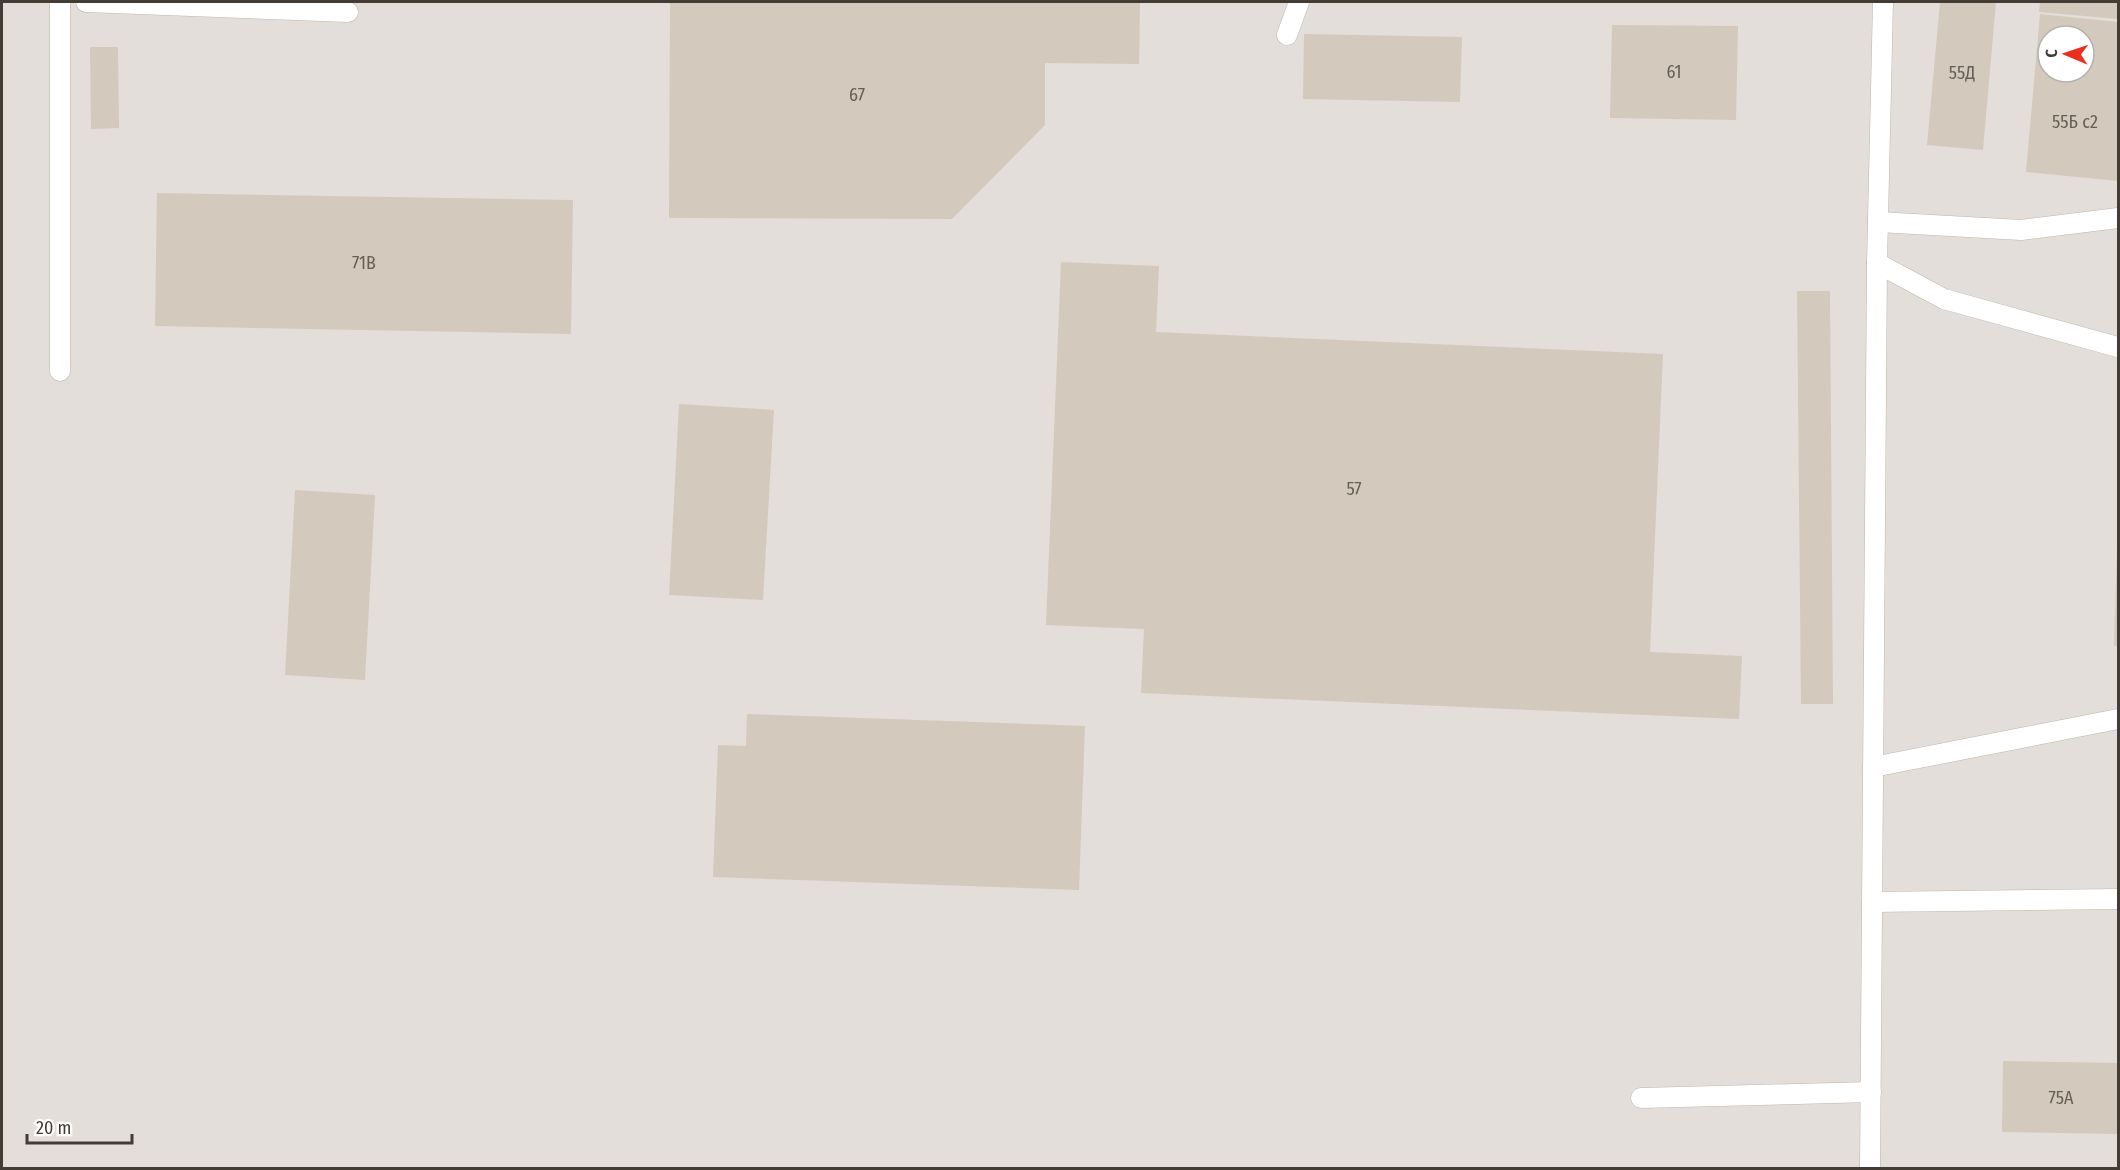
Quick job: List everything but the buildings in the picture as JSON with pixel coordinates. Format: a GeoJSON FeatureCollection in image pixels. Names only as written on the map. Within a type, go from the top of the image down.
{"type":"FeatureCollection","features":[{"type":"Feature","properties":{"kind":"lane"},"geometry":{"type":"LineString","coordinates":[[60,2],[60,371]]}},
{"type":"Feature","properties":{"kind":"lane"},"geometry":{"type":"LineString","coordinates":[[86,2],[348,12]]}},
{"type":"Feature","properties":{"kind":"lane"},"geometry":{"type":"LineString","coordinates":[[1287,35],[1299,2]]}},
{"type":"Feature","properties":{"kind":"lane"},"geometry":{"type":"LineString","coordinates":[[1870,1168],[1877,263],[1883,2]]}},
{"type":"Feature","properties":{"kind":"lane"},"geometry":{"type":"LineString","coordinates":[[1878,222],[2021,230],[2118,218]]}},
{"type":"Feature","properties":{"kind":"lane"},"geometry":{"type":"LineString","coordinates":[[1877,263],[1944,299],[2118,347]]}},
{"type":"Feature","properties":{"kind":"lane"},"geometry":{"type":"LineString","coordinates":[[1873,767],[2118,719]]}},
{"type":"Feature","properties":{"kind":"lane"},"geometry":{"type":"LineString","coordinates":[[1872,902],[2118,898]]}},
{"type":"Feature","properties":{"kind":"lane"},"geometry":{"type":"LineString","coordinates":[[1641,1098],[1871,1092]]}},
{"type":"Feature","properties":{"kind":"shaded area"},"geometry":{"type":"Polygon","coordinates":[[[2,2],[2118,2],[2118,1168],[2,1168],[2,2]]]}}]}
